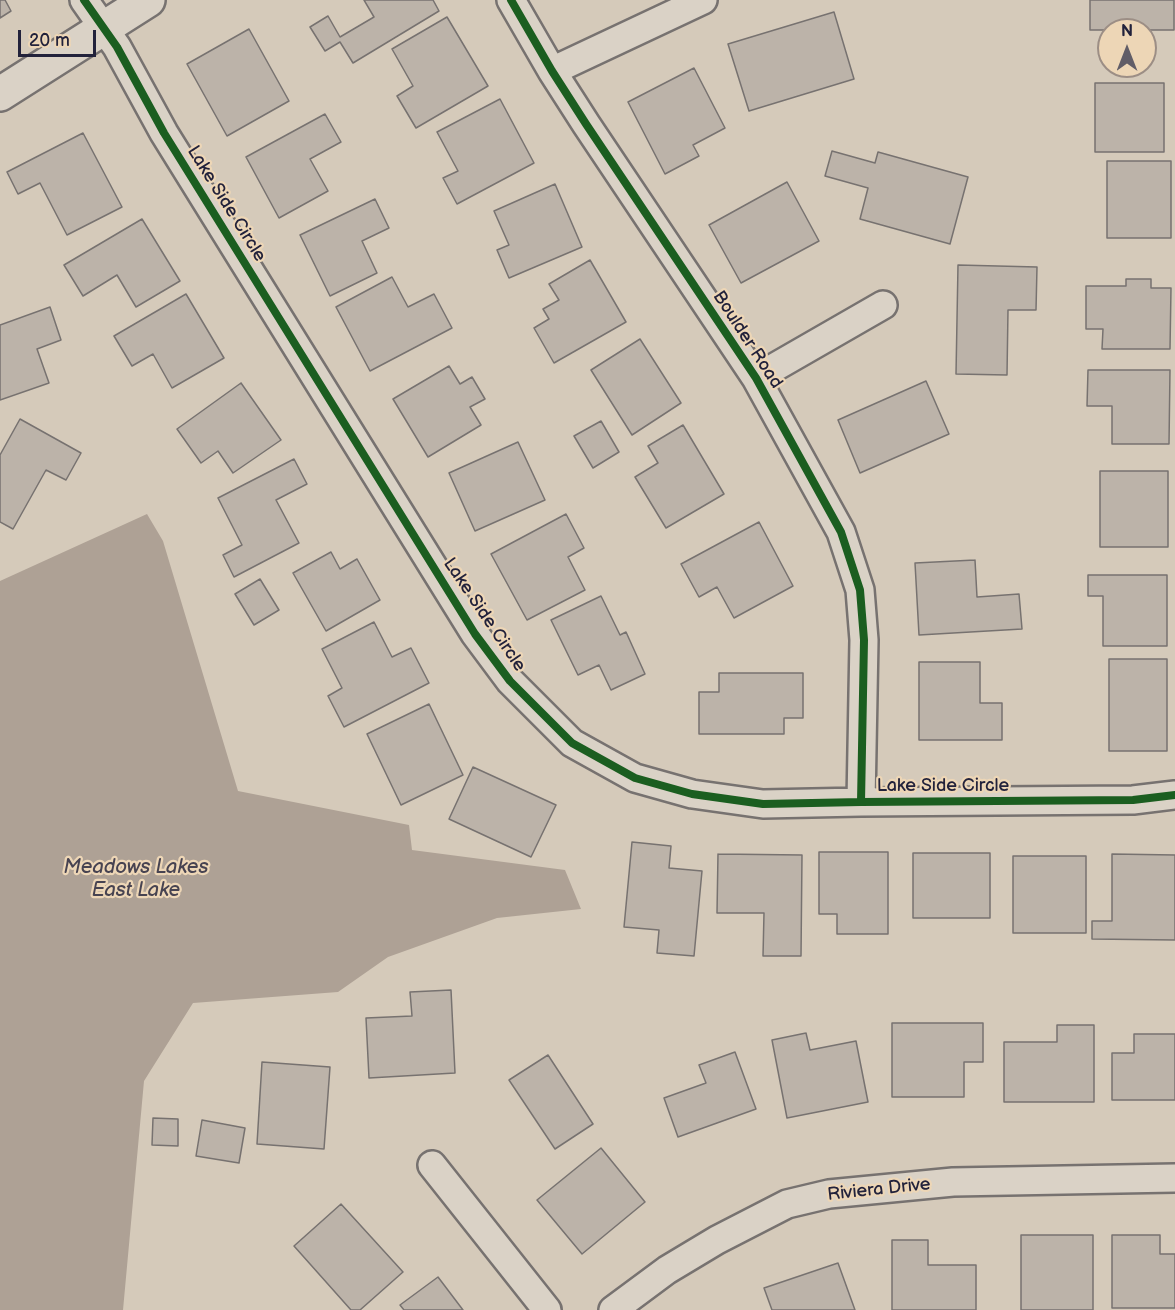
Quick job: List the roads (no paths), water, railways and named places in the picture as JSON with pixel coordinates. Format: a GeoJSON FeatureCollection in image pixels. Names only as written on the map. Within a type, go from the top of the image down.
{"type":"FeatureCollection","features":[{"type":"Feature","properties":{"kind":"street","name":"Lake Side Circle"},"geometry":{"type":"LineString","coordinates":[[84,0],[117,47],[164,133],[475,634],[510,681],[572,743],[635,778],[692,794],[763,804],[1133,800],[1175,795]]}},
{"type":"Feature","properties":{"kind":"street"},"geometry":{"type":"LineString","coordinates":[[0,94],[148,0]]}},
{"type":"Feature","properties":{"kind":"street","name":"Boulder Road"},"geometry":{"type":"LineString","coordinates":[[511,0],[592,134],[756,378],[840,532],[860,590],[864,640],[861,802]]}},
{"type":"Feature","properties":{"kind":"street"},"geometry":{"type":"LineString","coordinates":[[552,71],[703,0]]}},
{"type":"Feature","properties":{"kind":"street"},"geometry":{"type":"LineString","coordinates":[[756,378],[883,305]]}},
{"type":"Feature","properties":{"kind":"street"},"geometry":{"type":"LineString","coordinates":[[432,1165],[547,1310]]}},
{"type":"Feature","properties":{"kind":"street","name":"Riviera Drive"},"geometry":{"type":"LineString","coordinates":[[613,1310],[667,1270],[717,1240],[787,1204],[829,1194],[953,1182],[1175,1178]]}},
{"type":"Feature","properties":{"kind":"water","name":"Meadows Lakes East Lake"},"geometry":{"type":"Polygon","coordinates":[[[147,514],[163,541],[238,791],[409,825],[412,850],[565,870],[581,909],[497,918],[388,957],[338,992],[193,1003],[144,1081],[123,1310],[0,1310],[0,581],[147,514]]]}}]}
